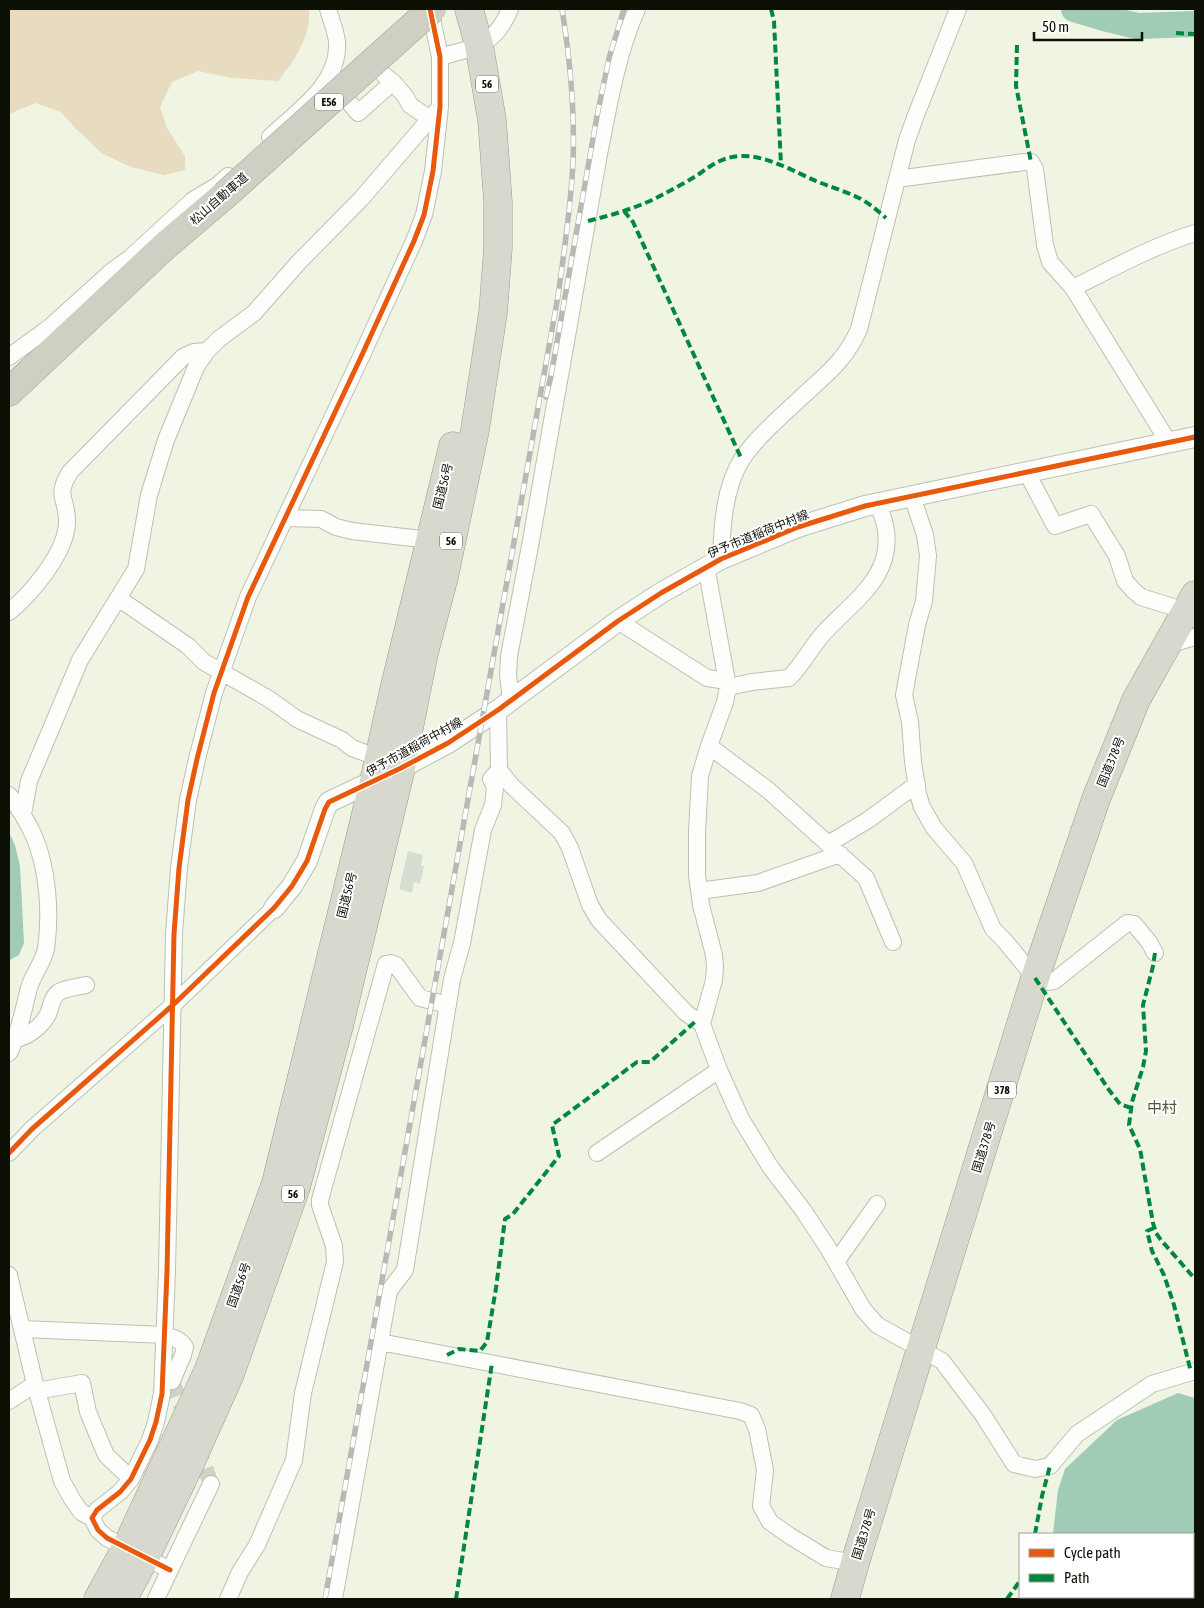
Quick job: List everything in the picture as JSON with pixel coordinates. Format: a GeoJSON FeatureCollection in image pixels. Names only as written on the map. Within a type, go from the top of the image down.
{"type":"FeatureCollection","features":[{"type":"Feature","properties":{"kind":"highway","name":"松山自動車道"},"geometry":{"type":"LineString","coordinates":[[9,392],[165,246],[225,195],[431,9]]}},
{"type":"Feature","properties":{"kind":"highway","name":"国道56号"},"geometry":{"type":"LineString","coordinates":[[123,1599],[135,1553],[209,1369],[276,1183],[385,769],[424,653],[444,577],[473,439],[492,322],[498,248],[496,161],[492,120],[479,45],[469,9]]}},
{"type":"Feature","properties":{"kind":"highway","name":"国道56号"},"geometry":{"type":"LineString","coordinates":[[385,769],[393,694],[458,426],[488,248],[496,161]]}},
{"type":"Feature","properties":{"kind":"highway"},"geometry":{"type":"LineString","coordinates":[[9,412],[165,246]]}},
{"type":"Feature","properties":{"kind":"highway","name":"国道378号"},"geometry":{"type":"LineString","coordinates":[[845,1599],[1035,978],[1096,799],[1136,700],[1191,603]]}},
{"type":"Feature","properties":{"kind":"highway","name":"国道56号"},"geometry":{"type":"LineString","coordinates":[[98,1599],[135,1553]]}},
{"type":"Feature","properties":{"kind":"street"},"geometry":{"type":"LineString","coordinates":[[9,357],[50,327],[112,271],[130,258],[193,200],[218,185],[317,93],[328,78],[336,59],[337,44],[335,31],[328,9]]}},
{"type":"Feature","properties":{"kind":"street"},"geometry":{"type":"LineString","coordinates":[[92,1518],[96,1510],[120,1492],[131,1479],[150,1440],[162,1394],[174,934],[188,800],[222,672],[248,597],[389,296],[424,215],[433,171],[435,113],[440,57],[431,9]]}},
{"type":"Feature","properties":{"kind":"street"},"geometry":{"type":"LineString","coordinates":[[440,57],[479,45],[493,37],[510,9]]}},
{"type":"Feature","properties":{"kind":"street"},"geometry":{"type":"LineString","coordinates":[[334,1599],[389,1291],[404,1270],[452,979],[462,944],[483,830],[493,805],[495,787],[491,779],[499,770],[509,656],[599,154],[619,65],[631,23],[638,9]]}},
{"type":"Feature","properties":{"kind":"street"},"geometry":{"type":"LineString","coordinates":[[702,1024],[714,980],[715,968],[714,955],[700,905],[697,876],[700,776],[725,702],[728,684],[714,563],[722,535],[726,504],[742,460],[771,425],[841,361],[851,346],[866,302],[886,218],[916,115],[958,9]]}},
{"type":"Feature","properties":{"kind":"street"},"geometry":{"type":"LineString","coordinates":[[328,78],[358,112],[389,79],[405,96],[410,105],[435,113]]}},
{"type":"Feature","properties":{"kind":"street"},"geometry":{"type":"LineString","coordinates":[[23,814],[29,781],[80,660],[136,570],[149,495],[166,440],[196,367],[206,351],[254,313],[298,263],[362,199],[435,113]]}},
{"type":"Feature","properties":{"kind":"street"},"geometry":{"type":"LineString","coordinates":[[897,179],[1031,162],[1035,169],[1047,256],[1073,288],[1169,442]]}},
{"type":"Feature","properties":{"kind":"street"},"geometry":{"type":"LineString","coordinates":[[1073,288],[1138,256],[1195,233]]}},
{"type":"Feature","properties":{"kind":"street"},"geometry":{"type":"LineString","coordinates":[[9,612],[29,594],[43,577],[65,537],[67,514],[61,493],[62,484],[70,472],[184,356],[194,352],[206,351]]}},
{"type":"Feature","properties":{"kind":"street","name":"伊予市道稲荷中村線"},"geometry":{"type":"LineString","coordinates":[[274,908],[292,886],[307,861],[329,802],[385,769],[448,743],[504,705],[618,621],[660,593],[714,563],[798,527],[878,503],[1195,437]]}},
{"type":"Feature","properties":{"kind":"street"},"geometry":{"type":"LineString","coordinates":[[1027,473],[1055,526],[1091,514],[1117,556],[1125,581],[1141,597],[1191,603]]}},
{"type":"Feature","properties":{"kind":"street"},"geometry":{"type":"LineString","coordinates":[[912,496],[926,535],[928,556],[924,601],[917,625],[904,695],[910,722],[913,762],[922,807],[928,818],[964,863],[993,929],[1035,978],[1045,982],[1054,981],[1127,923],[1134,924],[1149,942],[1154,954]]}},
{"type":"Feature","properties":{"kind":"street"},"geometry":{"type":"LineString","coordinates":[[618,621],[707,678],[728,684],[789,678],[822,635],[874,581],[881,567],[887,538],[885,524],[878,503]]}},
{"type":"Feature","properties":{"kind":"street"},"geometry":{"type":"LineString","coordinates":[[286,518],[321,519],[336,527],[352,531],[430,540]]}},
{"type":"Feature","properties":{"kind":"street"},"geometry":{"type":"LineString","coordinates":[[118,598],[188,646],[204,662],[268,699],[297,719],[342,740],[385,769]]}},
{"type":"Feature","properties":{"kind":"street"},"geometry":{"type":"LineString","coordinates":[[1167,645],[1195,637]]}},
{"type":"Feature","properties":{"kind":"street"},"geometry":{"type":"LineString","coordinates":[[709,746],[768,790],[866,878],[893,942]]}},
{"type":"Feature","properties":{"kind":"street"},"geometry":{"type":"LineString","coordinates":[[499,770],[511,785],[562,833],[570,848],[590,905],[599,920],[686,1013],[702,1024],[719,1070],[741,1119],[771,1168],[804,1210],[862,1309],[878,1326],[942,1361],[983,1415],[1014,1464],[1035,1469],[1050,1466],[1077,1434],[1152,1384],[1195,1372]]}},
{"type":"Feature","properties":{"kind":"street"},"geometry":{"type":"LineString","coordinates":[[699,891],[758,883],[834,849],[868,820],[917,784]]}},
{"type":"Feature","properties":{"kind":"street"},"geometry":{"type":"LineString","coordinates":[[9,795],[23,814],[34,835],[46,885],[48,913],[46,950],[31,982],[12,1046]]}},
{"type":"Feature","properties":{"kind":"street"},"geometry":{"type":"LineString","coordinates":[[9,1153],[32,1129],[173,1005],[274,908]]}},
{"type":"Feature","properties":{"kind":"street"},"geometry":{"type":"LineString","coordinates":[[228,1599],[240,1572],[257,1545],[294,1460],[302,1392],[334,1262],[334,1246],[320,1200],[386,964],[396,965],[420,998],[448,1005]]}},
{"type":"Feature","properties":{"kind":"street"},"geometry":{"type":"LineString","coordinates":[[12,1046],[42,1023],[47,1016],[53,998],[60,992],[86,986]]}},
{"type":"Feature","properties":{"kind":"street"},"geometry":{"type":"LineString","coordinates":[[597,1153],[719,1070]]}},
{"type":"Feature","properties":{"kind":"street"},"geometry":{"type":"LineString","coordinates":[[836,1262],[877,1204]]}},
{"type":"Feature","properties":{"kind":"street"},"geometry":{"type":"LineString","coordinates":[[9,1275],[17,1326],[62,1481],[81,1512],[92,1518],[98,1530],[107,1538],[170,1570]]}},
{"type":"Feature","properties":{"kind":"street"},"geometry":{"type":"LineString","coordinates":[[17,1326],[165,1335],[182,1341],[185,1348],[172,1381]]}},
{"type":"Feature","properties":{"kind":"street"},"geometry":{"type":"LineString","coordinates":[[380,1342],[740,1411],[751,1415],[757,1428],[764,1470],[761,1506],[770,1522],[826,1558],[855,1563]]}},
{"type":"Feature","properties":{"kind":"street"},"geometry":{"type":"LineString","coordinates":[[9,1401],[36,1387],[82,1383],[88,1412],[106,1455],[131,1479]]}},
{"type":"Feature","properties":{"kind":"street"},"geometry":{"type":"LineString","coordinates":[[156,1599],[211,1484]]}},
{"type":"Feature","properties":{"kind":"shaded area"},"geometry":{"type":"Polygon","coordinates":[[[9,9],[309,9],[309,19],[308,29],[301,48],[278,81],[232,78],[198,71],[172,82],[160,107],[167,128],[185,156],[185,170],[164,175],[131,167],[103,154],[61,112],[36,103],[9,114],[9,9]]]}},
{"type":"Feature","properties":{"kind":"shaded area"},"geometry":{"type":"Polygon","coordinates":[[[9,832],[15,845],[20,866],[24,943],[19,955],[10,960],[9,832]]]}},
{"type":"Feature","properties":{"kind":"shaded area"},"geometry":{"type":"Polygon","coordinates":[[[1178,1393],[1195,1398],[1195,1599],[1046,1599],[1194,1598],[1194,1533],[1053,1533],[1058,1490],[1065,1469],[1117,1420],[1178,1393]]]}},
{"type":"Feature","properties":{"kind":"building"},"geometry":{"type":"Polygon","coordinates":[[[408,851],[423,855],[421,866],[424,866],[420,884],[414,882],[412,893],[399,889],[408,851]]]}},
{"type":"Feature","properties":{"kind":"waterway"},"geometry":{"type":"LineString","coordinates":[[1074,9],[1137,26],[1195,24]]}},
{"type":"Feature","properties":{"kind":"tunnel"},"geometry":{"type":"LineString","coordinates":[[172,1381],[187,1421]]}},
{"type":"Feature","properties":{"kind":"tunnel"},"geometry":{"type":"LineString","coordinates":[[197,1446],[211,1484]]}},
{"type":"Feature","properties":{"kind":"railway"},"geometry":{"type":"LineString","coordinates":[[325,1599],[558,296],[571,196],[573,162],[571,85],[562,9]]}},
{"type":"Feature","properties":{"kind":"railway"},"geometry":{"type":"LineString","coordinates":[[546,397],[597,116],[609,58],[624,9]]}},
{"type":"Feature","properties":{"kind":"marked path"},"geometry":{"type":"LineString","coordinates":[[771,9],[774,21],[781,165]]}},
{"type":"Feature","properties":{"kind":"marked path"},"geometry":{"type":"LineString","coordinates":[[1176,33],[1195,34]]}},
{"type":"Feature","properties":{"kind":"marked path"},"geometry":{"type":"LineString","coordinates":[[1017,45],[1016,86],[1031,162]]}},
{"type":"Feature","properties":{"kind":"marked path"},"geometry":{"type":"LineString","coordinates":[[588,221],[642,204],[685,183],[718,162],[741,156],[760,158],[789,168],[863,200],[886,218]]}},
{"type":"Feature","properties":{"kind":"marked path"},"geometry":{"type":"LineString","coordinates":[[624,211],[633,222],[742,460]]}},
{"type":"Feature","properties":{"kind":"marked path"},"geometry":{"type":"LineString","coordinates":[[1155,953],[1143,1005],[1146,1051],[1132,1102],[1129,1125],[1140,1149],[1156,1233],[1195,1279]]}},
{"type":"Feature","properties":{"kind":"marked path"},"geometry":{"type":"LineString","coordinates":[[1035,978],[1109,1090],[1120,1104],[1131,1108]]}},
{"type":"Feature","properties":{"kind":"marked path"},"geometry":{"type":"LineString","coordinates":[[447,1355],[459,1349],[480,1351],[487,1342],[505,1219],[513,1214],[559,1156],[552,1125],[637,1062],[650,1062],[696,1021]]}},
{"type":"Feature","properties":{"kind":"marked path"},"geometry":{"type":"LineString","coordinates":[[1154,1228],[1147,1231],[1152,1251],[1164,1275],[1174,1305],[1191,1372]]}},
{"type":"Feature","properties":{"kind":"marked path"},"geometry":{"type":"LineString","coordinates":[[456,1599],[492,1363]]}},
{"type":"Feature","properties":{"kind":"marked path"},"geometry":{"type":"LineString","coordinates":[[1035,1533],[1050,1466]]}},
{"type":"Feature","properties":{"kind":"marked path"},"geometry":{"type":"LineString","coordinates":[[1007,1599],[1019,1582]]}},
{"type":"Feature","properties":{"kind":"cycle path"},"geometry":{"type":"LineString","coordinates":[[170,1570],[107,1538],[98,1530],[92,1518],[97,1510],[120,1492],[131,1479],[150,1440],[162,1394],[167,1271],[174,934],[179,868],[188,800],[214,693],[248,597],[361,357],[424,215],[433,171],[440,107],[440,57],[430,9]]}},
{"type":"Feature","properties":{"kind":"cycle path"},"geometry":{"type":"LineString","coordinates":[[9,1153],[32,1129],[173,1005],[274,908],[292,886],[307,861],[329,802],[401,768],[448,743],[498,710],[618,621],[661,593],[721,559],[798,527],[865,506],[1195,437]]}},
{"type":"Feature","properties":{"kind":"district","name":"中村"},"geometry":{"type":"Point","coordinates":[1162,1108]}}]}
